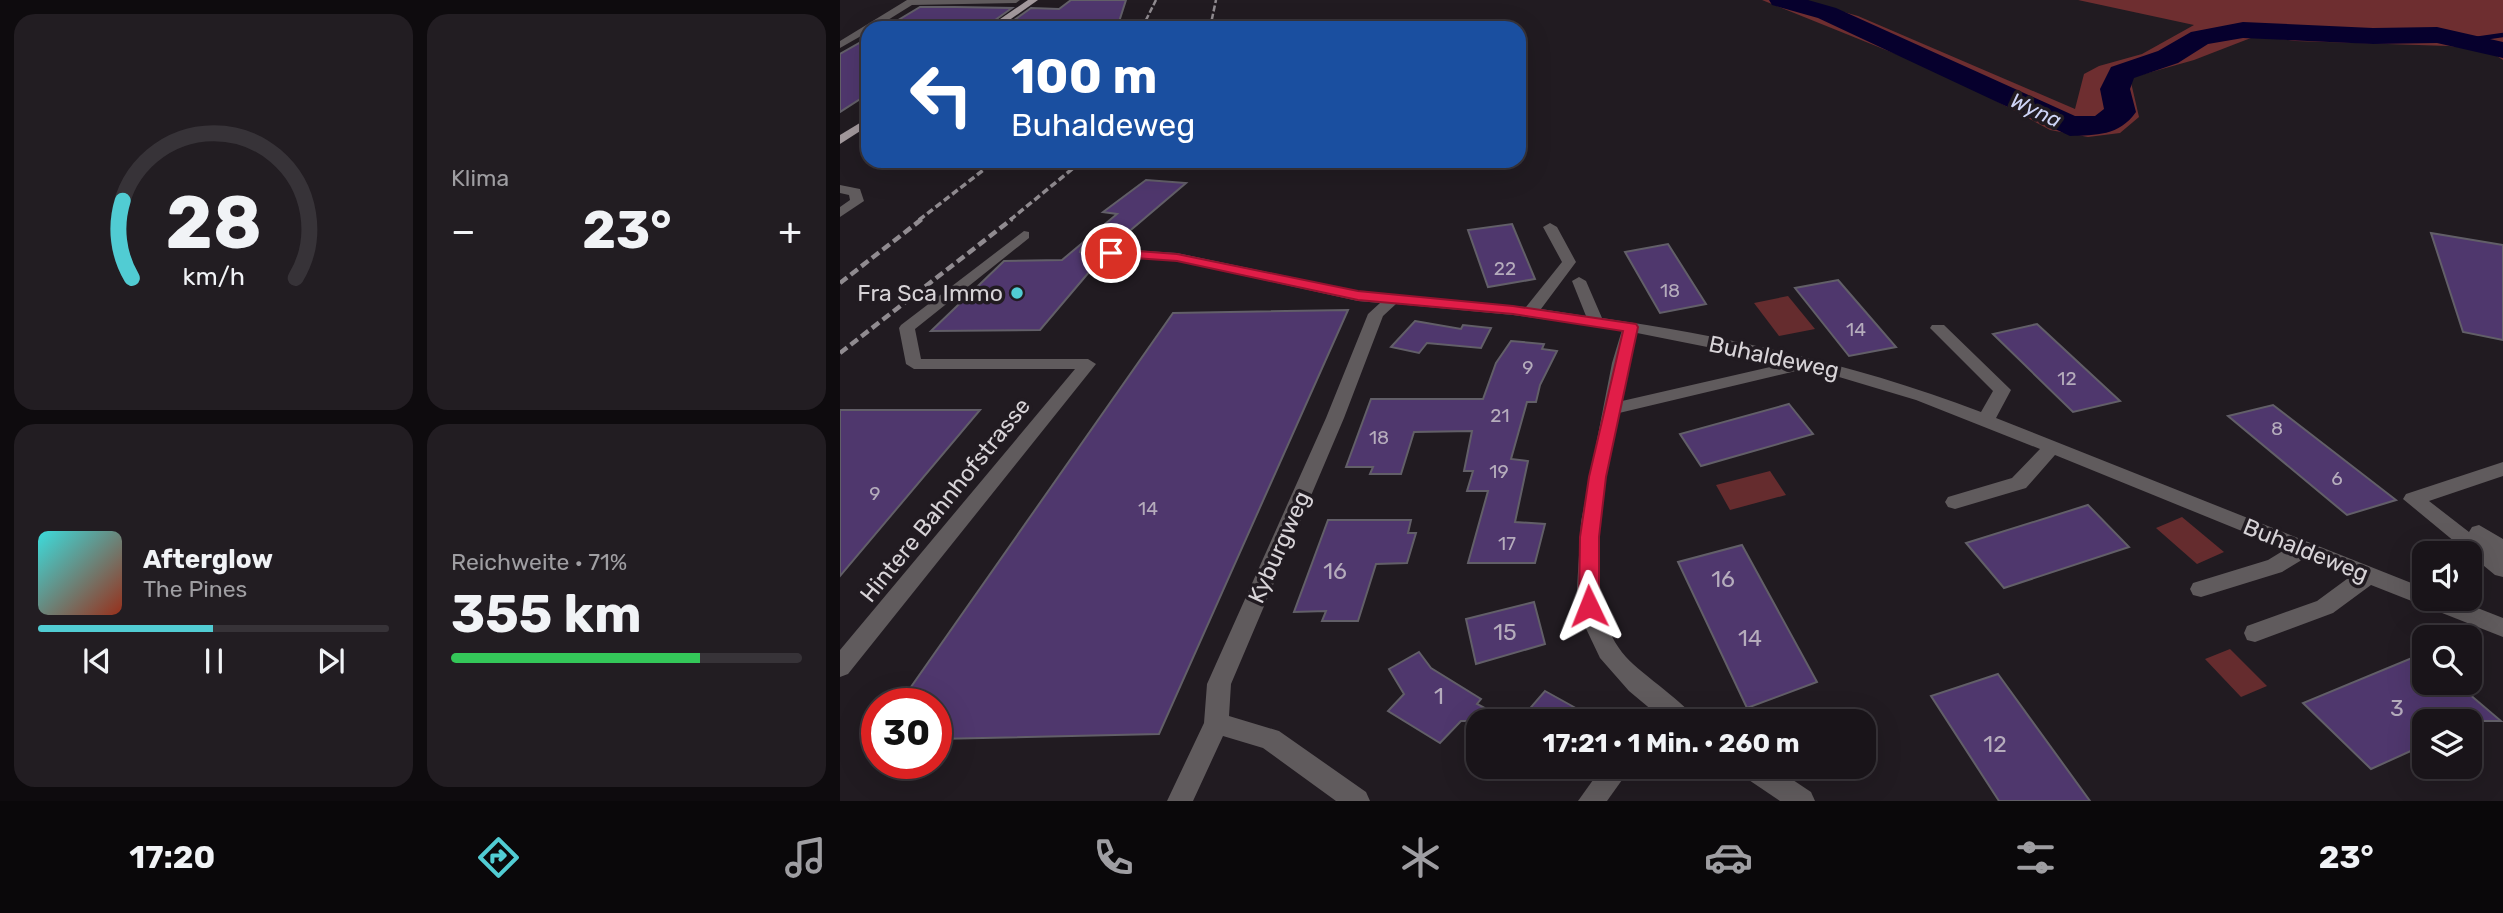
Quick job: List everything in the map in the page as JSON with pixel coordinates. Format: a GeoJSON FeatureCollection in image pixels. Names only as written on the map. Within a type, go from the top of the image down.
{"type":"FeatureCollection","features":[{"type":"Feature","properties":{"kind":"main road"},"geometry":{"type":"LineString","coordinates":[[1002,21],[1034,0]]}},
{"type":"Feature","properties":{"kind":"main road"},"geometry":{"type":"LineString","coordinates":[[1017,21],[1045,2]]}},
{"type":"Feature","properties":{"kind":"main road"},"geometry":{"type":"LineString","coordinates":[[840,127],[861,114]]}},
{"type":"Feature","properties":{"kind":"main road"},"geometry":{"type":"LineString","coordinates":[[840,140],[861,126]]}},
{"type":"Feature","properties":{"kind":"street"},"geometry":{"type":"LineString","coordinates":[[879,21],[912,1],[1016,0]]}},
{"type":"Feature","properties":{"kind":"street"},"geometry":{"type":"LineString","coordinates":[[840,45],[861,32]]}},
{"type":"Feature","properties":{"kind":"street"},"geometry":{"type":"LineString","coordinates":[[840,189],[855,192],[857,201],[840,213]]}},
{"type":"Feature","properties":{"kind":"street"},"geometry":{"type":"LineString","coordinates":[[1530,313],[1569,262],[1550,227]]}},
{"type":"Feature","properties":{"kind":"street","name":"Hintere Bahnhofstrasse"},"geometry":{"type":"LineString","coordinates":[[840,667],[1088,364],[914,364],[907,328],[1024,235]]}},
{"type":"Feature","properties":{"kind":"street","name":"Buhaldeweg"},"geometry":{"type":"LineString","coordinates":[[1089,251],[1177,257],[1358,296],[1530,313],[1631,327],[1811,363],[1922,396],[2412,592]]}},
{"type":"Feature","properties":{"kind":"street"},"geometry":{"type":"LineString","coordinates":[[1579,281],[1596,322]]}},
{"type":"Feature","properties":{"kind":"street","name":"Kyburgweg"},"geometry":{"type":"LineString","coordinates":[[1180,801],[1216,723],[1219,684],[1335,418],[1376,314],[1393,299]]}},
{"type":"Feature","properties":{"kind":"street"},"geometry":{"type":"LineString","coordinates":[[1631,327],[1611,408],[1590,537],[1589,606],[1599,638],[1628,676],[1669,709]]}},
{"type":"Feature","properties":{"kind":"street"},"geometry":{"type":"LineString","coordinates":[[1938,328],[2002,390],[1985,421]]}},
{"type":"Feature","properties":{"kind":"street"},"geometry":{"type":"LineString","coordinates":[[1611,408],[1811,363]]}},
{"type":"Feature","properties":{"kind":"street"},"geometry":{"type":"LineString","coordinates":[[1955,502],[2019,483],[2052,447]]}},
{"type":"Feature","properties":{"kind":"street"},"geometry":{"type":"LineString","coordinates":[[2503,469],[2413,499],[2503,569]]}},
{"type":"Feature","properties":{"kind":"street"},"geometry":{"type":"LineString","coordinates":[[2479,532],[2503,550]]}},
{"type":"Feature","properties":{"kind":"street"},"geometry":{"type":"LineString","coordinates":[[2202,589],[2275,566],[2303,549]]}},
{"type":"Feature","properties":{"kind":"street"},"geometry":{"type":"LineString","coordinates":[[2255,633],[2325,607],[2369,575]]}},
{"type":"Feature","properties":{"kind":"street","name":"Buhaldeweg"},"geometry":{"type":"LineString","coordinates":[[2459,611],[2503,628]]}},
{"type":"Feature","properties":{"kind":"street"},"geometry":{"type":"LineString","coordinates":[[1216,723],[1270,739],[1357,801]]}},
{"type":"Feature","properties":{"kind":"street"},"geometry":{"type":"LineString","coordinates":[[1591,801],[1609,779]]}},
{"type":"Feature","properties":{"kind":"street"},"geometry":{"type":"LineString","coordinates":[[1769,779],[1802,801]]}},
{"type":"Feature","properties":{"kind":"shaded area"},"geometry":{"type":"Polygon","coordinates":[[[1762,0],[1801,0],[1858,16],[2075,109],[2084,74],[2099,66],[2142,54],[2194,25],[2078,0],[2503,0],[2503,60],[2489,51],[2449,46],[2295,41],[2256,36],[2194,60],[2130,78],[2139,117],[2120,133],[2088,137],[2050,130],[1948,75],[1762,0]]]}},
{"type":"Feature","properties":{"kind":"shaded area"},"geometry":{"type":"Polygon","coordinates":[[[1788,296],[1815,329],[1779,336],[1754,303],[1788,296]]]}},
{"type":"Feature","properties":{"kind":"shaded area"},"geometry":{"type":"Polygon","coordinates":[[[1770,471],[1786,495],[1730,510],[1716,485],[1770,471]]]}},
{"type":"Feature","properties":{"kind":"shaded area"},"geometry":{"type":"Polygon","coordinates":[[[2182,517],[2224,552],[2197,564],[2156,528],[2182,517]]]}},
{"type":"Feature","properties":{"kind":"shaded area"},"geometry":{"type":"Polygon","coordinates":[[[2230,649],[2267,686],[2241,697],[2205,659],[2230,649]]]}},
{"type":"Feature","properties":{"kind":"building"},"geometry":{"type":"Polygon","coordinates":[[[1071,0],[1126,0],[1119,21],[1013,21],[1031,8],[1059,9],[1071,0]]]}},
{"type":"Feature","properties":{"kind":"building"},"geometry":{"type":"Polygon","coordinates":[[[920,7],[1012,8],[994,21],[897,21],[920,7]]]}},
{"type":"Feature","properties":{"kind":"building"},"geometry":{"type":"Polygon","coordinates":[[[861,42],[861,98],[840,112],[840,54],[861,42]]]}},
{"type":"Feature","properties":{"kind":"building"},"geometry":{"type":"Polygon","coordinates":[[[1146,180],[1186,183],[1112,246],[1089,244],[1081,249],[1080,252],[1088,257],[1101,258],[1040,330],[931,331],[1004,261],[1062,260],[1117,214],[1103,212],[1146,180]]]}},
{"type":"Feature","properties":{"kind":"building"},"geometry":{"type":"Polygon","coordinates":[[[1512,224],[1535,279],[1488,287],[1468,230],[1512,224]]]}},
{"type":"Feature","properties":{"kind":"building"},"geometry":{"type":"Polygon","coordinates":[[[2431,233],[2503,245],[2503,340],[2463,332],[2431,233]]]}},
{"type":"Feature","properties":{"kind":"building"},"geometry":{"type":"Polygon","coordinates":[[[1668,244],[1706,304],[1660,313],[1625,252],[1668,244]]]}},
{"type":"Feature","properties":{"kind":"building"},"geometry":{"type":"Polygon","coordinates":[[[1838,280],[1896,347],[1849,356],[1795,288],[1838,280]]]}},
{"type":"Feature","properties":{"kind":"building"},"geometry":{"type":"Polygon","coordinates":[[[1348,310],[1159,734],[952,739],[952,688],[910,688],[1173,313],[1348,310]]]}},
{"type":"Feature","properties":{"kind":"building"},"geometry":{"type":"Polygon","coordinates":[[[1415,321],[1461,329],[1463,325],[1491,328],[1481,348],[1427,343],[1419,353],[1391,347],[1415,321]]]}},
{"type":"Feature","properties":{"kind":"building"},"geometry":{"type":"Polygon","coordinates":[[[2037,324],[2120,401],[2073,412],[1993,334],[2037,324]]]}},
{"type":"Feature","properties":{"kind":"building"},"geometry":{"type":"Polygon","coordinates":[[[1511,341],[1544,344],[1542,349],[1557,351],[1540,385],[1536,402],[1527,402],[1511,459],[1528,461],[1515,522],[1545,524],[1535,563],[1468,563],[1488,491],[1467,491],[1473,471],[1464,471],[1472,431],[1414,432],[1401,474],[1370,474],[1373,467],[1346,467],[1371,399],[1483,399],[1496,363],[1511,341]]]}},
{"type":"Feature","properties":{"kind":"building"},"geometry":{"type":"Polygon","coordinates":[[[1789,404],[1813,434],[1701,466],[1680,434],[1789,404]]]}},
{"type":"Feature","properties":{"kind":"building"},"geometry":{"type":"Polygon","coordinates":[[[2273,405],[2396,500],[2347,515],[2228,416],[2273,405]]]}},
{"type":"Feature","properties":{"kind":"building"},"geometry":{"type":"Polygon","coordinates":[[[840,410],[980,410],[840,576],[840,410]]]}},
{"type":"Feature","properties":{"kind":"building"},"geometry":{"type":"Polygon","coordinates":[[[2088,505],[2129,547],[2004,588],[1966,543],[2088,505]]]}},
{"type":"Feature","properties":{"kind":"building"},"geometry":{"type":"Polygon","coordinates":[[[1328,520],[1411,520],[1408,533],[1416,533],[1407,563],[1376,564],[1358,621],[1322,621],[1326,611],[1294,612],[1328,520]]]}},
{"type":"Feature","properties":{"kind":"building"},"geometry":{"type":"Polygon","coordinates":[[[1742,545],[1817,682],[1747,708],[1678,562],[1742,545]]]}},
{"type":"Feature","properties":{"kind":"building"},"geometry":{"type":"Polygon","coordinates":[[[1534,602],[1545,644],[1476,664],[1466,619],[1534,602]]]}},
{"type":"Feature","properties":{"kind":"building"},"geometry":{"type":"Polygon","coordinates":[[[1419,652],[1431,668],[1481,699],[1477,704],[1486,709],[1466,709],[1466,721],[1461,721],[1440,743],[1388,711],[1404,694],[1389,669],[1419,652]]]}},
{"type":"Feature","properties":{"kind":"building"},"geometry":{"type":"Polygon","coordinates":[[[2412,658],[2412,695],[2470,695],[2501,721],[2482,721],[2482,709],[2412,709],[2412,750],[2371,769],[2303,703],[2412,658]]]}},
{"type":"Feature","properties":{"kind":"building"},"geometry":{"type":"Polygon","coordinates":[[[1998,674],[2090,801],[1999,801],[1931,696],[1998,674]]]}},
{"type":"Feature","properties":{"kind":"building"},"geometry":{"type":"Polygon","coordinates":[[[1545,691],[1577,709],[1529,709],[1545,691]]]}},
{"type":"Feature","properties":{"kind":"waterway","name":"Wyna"},"geometry":{"type":"LineString","coordinates":[[1781,0],[1827,13],[2070,126],[2103,125],[2120,112],[2115,89],[2121,73],[2168,57],[2200,38],[2243,30],[2373,36],[2437,35],[2503,50]]}},
{"type":"Feature","properties":{"kind":"waterway"},"geometry":{"type":"LineString","coordinates":[[2468,40],[2503,35]]}},
{"type":"Feature","properties":{"kind":"railway"},"geometry":{"type":"LineString","coordinates":[[1146,21],[1156,0]]}},
{"type":"Feature","properties":{"kind":"railway"},"geometry":{"type":"LineString","coordinates":[[1212,21],[1216,0]]}},
{"type":"Feature","properties":{"kind":"railway"},"geometry":{"type":"LineString","coordinates":[[919,220],[986,168]]}},
{"type":"Feature","properties":{"kind":"railway"},"geometry":{"type":"LineString","coordinates":[[1010,220],[1073,168]]}},
{"type":"Feature","properties":{"kind":"railway"},"geometry":{"type":"LineString","coordinates":[[840,283],[922,219]]}},
{"type":"Feature","properties":{"kind":"railway"},"geometry":{"type":"LineString","coordinates":[[840,353],[1012,219]]}},
{"type":"Feature","properties":{"kind":"place","name":"Fra Sca Immo"},"geometry":{"type":"Point","coordinates":[1017,293]}},
{"type":"Feature","properties":{"kind":"route"},"geometry":{"type":"LineString","coordinates":[[1111,253],[1177,257],[1358,296],[1409,298],[1631,327],[1626,338],[1598,477],[1590,537],[1589,606]]}}]}
